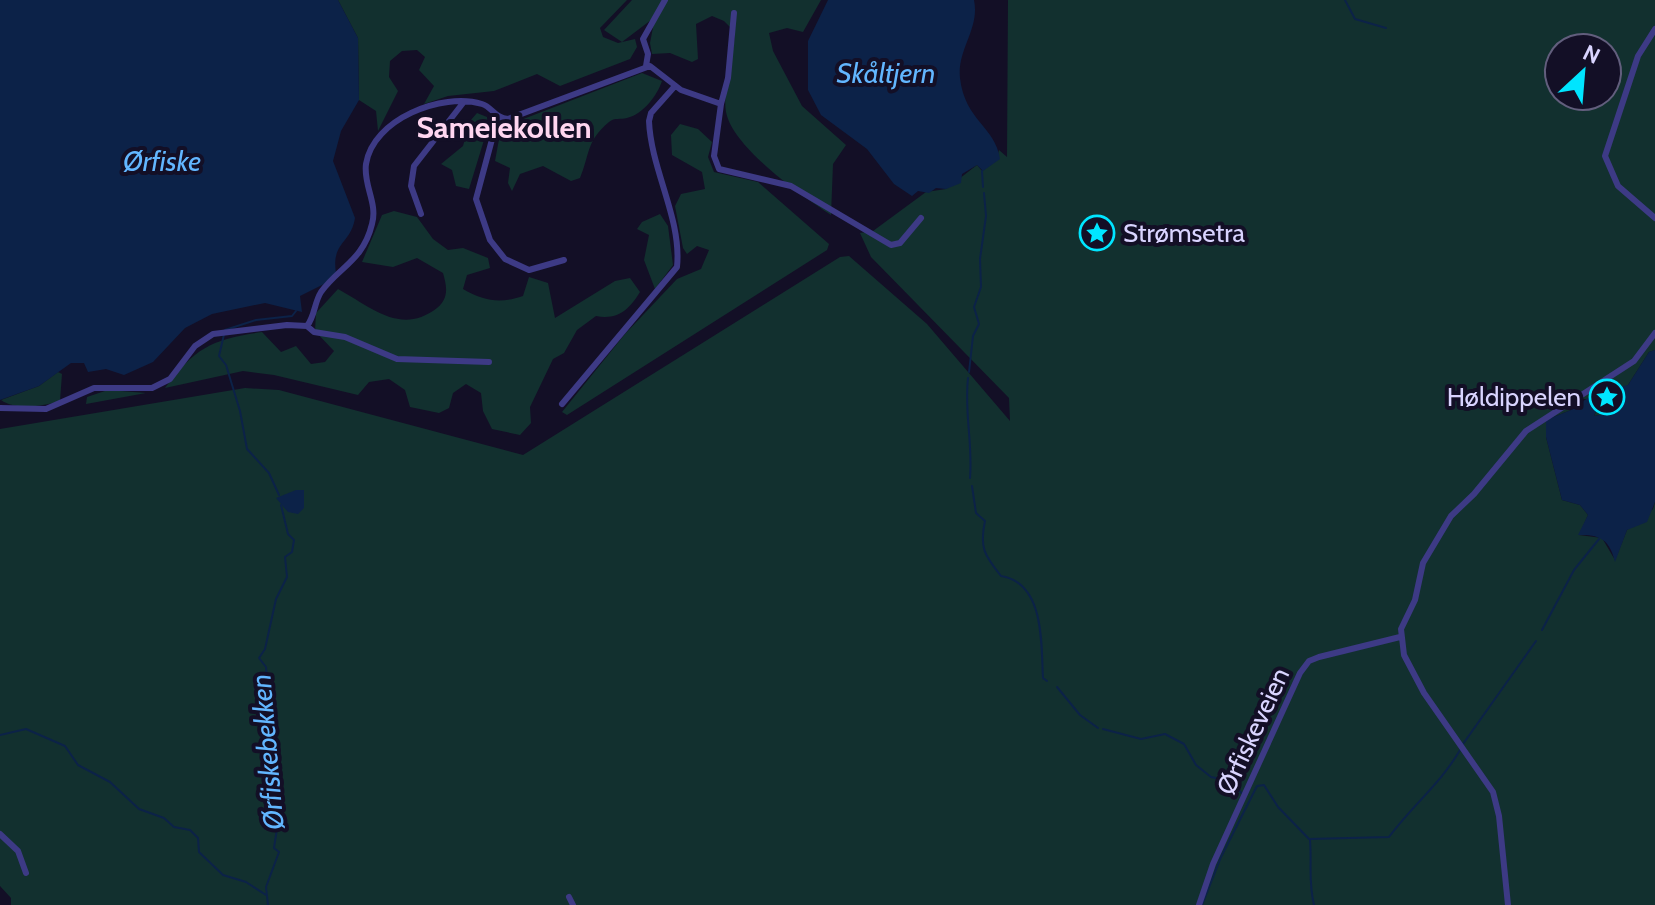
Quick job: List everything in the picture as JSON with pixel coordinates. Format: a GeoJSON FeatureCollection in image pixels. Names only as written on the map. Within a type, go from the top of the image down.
{"type":"FeatureCollection","features":[{"type":"Feature","properties":{"kind":"street"},"geometry":{"type":"LineString","coordinates":[[646,66],[648,54],[643,39],[665,0]]}},
{"type":"Feature","properties":{"kind":"street"},"geometry":{"type":"LineString","coordinates":[[734,13],[728,78],[714,156],[719,169],[791,186],[891,245],[900,243],[921,218]]}},
{"type":"Feature","properties":{"kind":"street"},"geometry":{"type":"LineString","coordinates":[[1655,29],[1638,56],[1605,156],[1618,186],[1655,218]]}},
{"type":"Feature","properties":{"kind":"street"},"geometry":{"type":"LineString","coordinates":[[646,66],[675,86],[721,104]]}},
{"type":"Feature","properties":{"kind":"street"},"geometry":{"type":"LineString","coordinates":[[304,326],[321,292],[348,268],[372,227],[375,211],[366,167],[377,139],[396,121],[435,105],[463,103],[484,105],[498,117],[511,118],[646,66]]}},
{"type":"Feature","properties":{"kind":"street"},"geometry":{"type":"LineString","coordinates":[[562,404],[677,267],[676,237],[659,179],[649,121],[651,113],[675,86]]}},
{"type":"Feature","properties":{"kind":"street"},"geometry":{"type":"LineString","coordinates":[[421,214],[411,186],[414,166],[463,103]]}},
{"type":"Feature","properties":{"kind":"street"},"geometry":{"type":"LineString","coordinates":[[498,117],[476,199],[490,240],[505,259],[529,270],[564,260]]}},
{"type":"Feature","properties":{"kind":"street"},"geometry":{"type":"LineString","coordinates":[[0,408],[46,409],[102,387],[152,388],[170,379],[204,339],[224,332],[304,326],[314,332],[345,337],[397,359],[489,362]]}},
{"type":"Feature","properties":{"kind":"street"},"geometry":{"type":"LineString","coordinates":[[1508,905],[1499,816],[1493,792],[1424,693],[1404,655],[1400,637],[1415,600],[1423,563],[1451,516],[1492,474],[1526,431],[1634,361],[1655,333]]}},
{"type":"Feature","properties":{"kind":"street","name":"Ørfiskeveien"},"geometry":{"type":"LineString","coordinates":[[1199,905],[1213,864],[1300,673],[1309,661],[1400,637]]}},
{"type":"Feature","properties":{"kind":"street"},"geometry":{"type":"LineString","coordinates":[[0,834],[18,851],[26,873]]}},
{"type":"Feature","properties":{"kind":"street"},"geometry":{"type":"LineString","coordinates":[[569,897],[573,905]]}},
{"type":"Feature","properties":{"kind":"green space"},"geometry":{"type":"Polygon","coordinates":[[[338,0],[627,0],[600,28],[603,37],[618,43],[635,39],[637,47],[630,59],[560,86],[537,74],[494,91],[448,96],[424,104],[434,86],[419,70],[425,57],[417,50],[402,51],[390,61],[389,77],[398,91],[378,131],[376,111],[359,100],[358,38],[338,0]]]}},
{"type":"Feature","properties":{"kind":"green space"},"geometry":{"type":"Polygon","coordinates":[[[632,0],[821,0],[803,32],[787,28],[769,33],[773,51],[802,106],[846,145],[833,164],[831,215],[770,170],[731,126],[726,112],[726,93],[735,32],[724,21],[712,16],[696,24],[698,59],[692,62],[670,53],[652,54],[650,43],[655,17],[622,42],[604,30],[632,0]]]}},
{"type":"Feature","properties":{"kind":"green space"},"geometry":{"type":"Polygon","coordinates":[[[1008,0],[1655,0],[1655,350],[1649,352],[1628,385],[1610,401],[1605,414],[1594,416],[1602,399],[1582,399],[1571,410],[1546,420],[1546,437],[1562,500],[1580,505],[1588,515],[1579,535],[1602,538],[1615,560],[1627,530],[1653,509],[1655,502],[1655,905],[11,905],[11,898],[0,886],[0,429],[245,388],[279,390],[523,455],[840,257],[849,256],[927,324],[1010,421],[1009,398],[871,257],[860,233],[873,231],[926,192],[946,189],[977,165],[982,171],[996,161],[999,150],[1007,157],[1008,0]]]}},
{"type":"Feature","properties":{"kind":"green space"},"geometry":{"type":"Polygon","coordinates":[[[642,73],[662,81],[657,93],[639,113],[611,120],[602,129],[592,142],[580,178],[571,181],[543,166],[520,174],[512,191],[508,183],[510,168],[495,161],[500,134],[508,125],[642,73]]]}},
{"type":"Feature","properties":{"kind":"green space"},"geometry":{"type":"Polygon","coordinates":[[[477,113],[487,117],[488,127],[469,189],[456,186],[452,170],[441,164],[463,146],[470,121],[477,113]]]}},
{"type":"Feature","properties":{"kind":"green space"},"geometry":{"type":"Polygon","coordinates":[[[680,124],[698,129],[712,142],[708,157],[714,172],[758,182],[829,244],[827,250],[567,415],[562,412],[625,334],[677,279],[701,269],[709,250],[697,246],[687,254],[683,248],[675,206],[681,194],[705,189],[702,172],[672,155],[671,135],[680,124]]]}},
{"type":"Feature","properties":{"kind":"green space"},"geometry":{"type":"Polygon","coordinates":[[[394,211],[417,217],[433,239],[448,250],[463,248],[488,258],[490,268],[467,275],[463,289],[478,296],[507,300],[523,296],[529,277],[548,283],[555,318],[615,281],[630,278],[640,292],[622,312],[596,316],[577,330],[564,353],[553,359],[530,407],[531,423],[520,435],[492,429],[483,411],[481,393],[466,384],[453,393],[449,408],[439,413],[410,407],[405,390],[389,379],[369,382],[358,395],[274,375],[243,371],[165,388],[186,363],[206,347],[230,338],[262,332],[281,352],[296,346],[311,364],[325,362],[334,351],[315,331],[316,313],[338,289],[386,316],[399,319],[424,316],[437,308],[446,292],[443,273],[417,258],[393,267],[362,262],[382,215],[394,211]]]}},
{"type":"Feature","properties":{"kind":"green space"},"geometry":{"type":"Polygon","coordinates":[[[660,214],[668,226],[673,265],[655,289],[644,260],[649,235],[637,229],[642,222],[660,214]]]}},
{"type":"Feature","properties":{"kind":"green space"},"geometry":{"type":"Polygon","coordinates":[[[58,372],[62,374],[60,401],[38,406],[14,406],[1,400],[39,386],[58,372]]]}},
{"type":"Feature","properties":{"kind":"green space"},"geometry":{"type":"Polygon","coordinates":[[[108,390],[146,393],[86,404],[87,397],[108,390]]]}},
{"type":"Feature","properties":{"kind":"water","name":"Ørfiske"},"geometry":{"type":"Polygon","coordinates":[[[0,0],[338,0],[358,38],[359,100],[341,131],[333,161],[355,218],[350,233],[336,255],[336,273],[326,283],[300,296],[302,312],[265,303],[212,314],[185,328],[153,362],[124,375],[106,369],[88,372],[84,363],[71,363],[39,386],[0,400],[0,0]]]}},
{"type":"Feature","properties":{"kind":"water","name":"Skåltjern"},"geometry":{"type":"Polygon","coordinates":[[[828,0],[974,0],[974,20],[962,58],[960,78],[968,104],[992,138],[1000,159],[983,171],[977,165],[962,174],[961,183],[946,189],[936,188],[929,193],[918,191],[912,196],[894,184],[867,149],[821,115],[808,90],[808,41],[828,0]]]}},
{"type":"Feature","properties":{"kind":"water"},"geometry":{"type":"Polygon","coordinates":[[[1655,350],[1655,502],[1647,522],[1627,530],[1615,562],[1603,540],[1578,535],[1588,515],[1580,505],[1562,500],[1546,437],[1546,420],[1571,410],[1596,392],[1602,396],[1594,416],[1605,414],[1619,387],[1628,385],[1649,352],[1655,350]]]}},
{"type":"Feature","properties":{"kind":"water"},"geometry":{"type":"Polygon","coordinates":[[[304,490],[304,508],[298,514],[288,512],[276,498],[304,490]]]}},
{"type":"Feature","properties":{"kind":"waterway"},"geometry":{"type":"LineString","coordinates":[[1345,0],[1355,19],[1386,28]]}},
{"type":"Feature","properties":{"kind":"waterway"},"geometry":{"type":"LineString","coordinates":[[982,171],[983,187]]}},
{"type":"Feature","properties":{"kind":"waterway"},"geometry":{"type":"LineString","coordinates":[[969,372],[973,336],[979,324],[974,307],[981,287],[980,259],[986,216],[984,193]]}},
{"type":"Feature","properties":{"kind":"waterway","name":"Ørfiskebekken"},"geometry":{"type":"LineString","coordinates":[[279,495],[269,473],[247,449],[240,411],[226,365],[219,356],[225,330],[256,320],[292,316],[296,311]]}},
{"type":"Feature","properties":{"kind":"waterway"},"geometry":{"type":"LineString","coordinates":[[968,378],[970,478]]}},
{"type":"Feature","properties":{"kind":"waterway"},"geometry":{"type":"LineString","coordinates":[[972,486],[976,513],[985,521],[983,545],[987,557],[1001,576],[1015,581],[1026,590],[1033,602],[1038,617],[1043,678],[1047,681]]}},
{"type":"Feature","properties":{"kind":"waterway","name":"Ørfiskebekken"},"geometry":{"type":"LineString","coordinates":[[268,905],[266,887],[279,852],[274,848],[278,822],[271,785],[266,667],[259,658],[265,649],[276,599],[287,577],[285,557],[292,552],[294,540],[288,534],[281,505]]}},
{"type":"Feature","properties":{"kind":"waterway"},"geometry":{"type":"LineString","coordinates":[[1542,630],[1574,570],[1599,539]]}},
{"type":"Feature","properties":{"kind":"waterway"},"geometry":{"type":"LineString","coordinates":[[1463,744],[1536,641]]}},
{"type":"Feature","properties":{"kind":"waterway"},"geometry":{"type":"LineString","coordinates":[[1057,687],[1080,715],[1098,728]]}},
{"type":"Feature","properties":{"kind":"waterway"},"geometry":{"type":"LineString","coordinates":[[0,735],[26,729],[65,746],[78,765],[110,782],[139,809],[164,818],[174,827],[190,830],[198,838],[199,852],[223,875],[246,882],[266,895]]}},
{"type":"Feature","properties":{"kind":"waterway"},"geometry":{"type":"LineString","coordinates":[[1103,729],[1141,739],[1165,734],[1184,744],[1196,765],[1211,777],[1226,780],[1243,794]]}},
{"type":"Feature","properties":{"kind":"waterway"},"geometry":{"type":"LineString","coordinates":[[1202,905],[1221,857],[1257,786],[1264,785],[1278,807],[1309,839],[1389,837],[1460,750]]}},
{"type":"Feature","properties":{"kind":"waterway"},"geometry":{"type":"LineString","coordinates":[[1310,840],[1314,905]]}},
{"type":"Feature","properties":{"kind":"place","name":"Strømsetra"},"geometry":{"type":"Point","coordinates":[1097,233]}},
{"type":"Feature","properties":{"kind":"place","name":"Høldippelen"},"geometry":{"type":"Point","coordinates":[1607,397]}},
{"type":"Feature","properties":{"kind":"district","name":"Sameiekollen"},"geometry":{"type":"Point","coordinates":[504,127]}}]}
